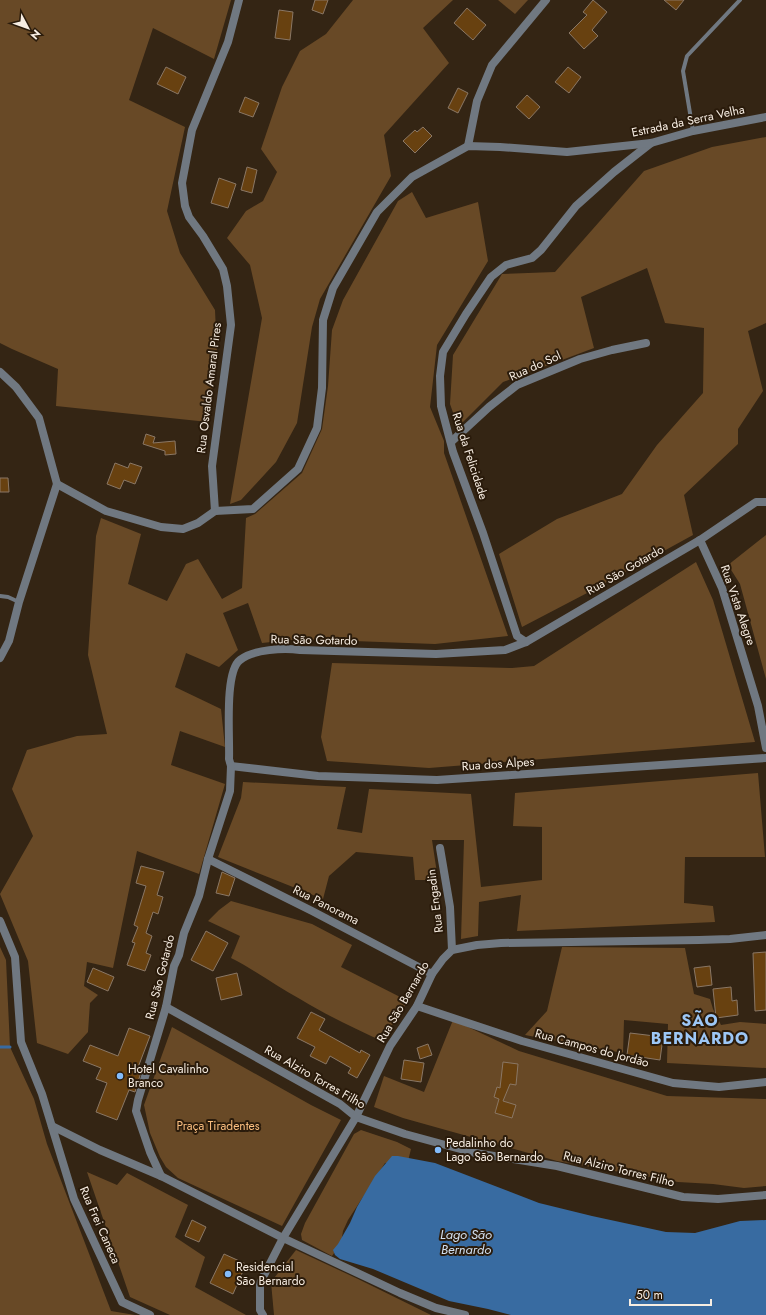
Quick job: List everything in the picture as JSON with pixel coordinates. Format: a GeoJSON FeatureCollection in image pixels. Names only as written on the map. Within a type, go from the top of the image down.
{"type":"FeatureCollection","features":[{"type":"Feature","properties":{"kind":"street","name":"Rua Osvaldo Amaral Pires"},"geometry":{"type":"LineString","coordinates":[[215,511],[212,466],[231,324],[230,305],[223,269],[203,236],[189,217],[185,206],[182,183],[192,130],[228,42],[239,0]]}},
{"type":"Feature","properties":{"kind":"street"},"geometry":{"type":"LineString","coordinates":[[57,484],[106,511],[161,527],[183,529],[198,523],[215,511],[253,510],[298,469],[317,428],[322,388],[323,320],[333,288],[377,212],[412,177],[468,146],[478,101],[492,65],[546,0]]}},
{"type":"Feature","properties":{"kind":"street","name":"Estrada da Serra Velha"},"geometry":{"type":"LineString","coordinates":[[468,146],[567,152],[651,143],[693,131],[766,117]]}},
{"type":"Feature","properties":{"kind":"street","name":"Rua da Felicidade"},"geometry":{"type":"LineString","coordinates":[[526,642],[517,636],[451,442],[441,406],[440,376],[443,352],[491,277],[506,265],[532,258],[541,250],[576,206],[614,172],[651,143]]}},
{"type":"Feature","properties":{"kind":"street","name":"Rua do Sol"},"geometry":{"type":"LineString","coordinates":[[451,442],[489,407],[517,385],[580,359],[612,350],[646,343]]}},
{"type":"Feature","properties":{"kind":"street"},"geometry":{"type":"LineString","coordinates":[[0,372],[16,387],[39,418],[57,484],[19,602],[9,642],[0,658]]}},
{"type":"Feature","properties":{"kind":"street","name":"Rua São Gotardo"},"geometry":{"type":"LineString","coordinates":[[161,1176],[150,1152],[136,1110],[166,1007],[174,966],[184,933],[199,896],[208,859],[230,791],[230,688],[239,660],[267,650],[286,649],[436,654],[505,650],[526,642],[700,540],[756,502],[766,502]]}},
{"type":"Feature","properties":{"kind":"street","name":"Rua Vista Alegre"},"geometry":{"type":"LineString","coordinates":[[700,540],[722,588],[758,706],[766,748]]}},
{"type":"Feature","properties":{"kind":"street","name":"Rua dos Alpes"},"geometry":{"type":"LineString","coordinates":[[231,766],[318,776],[437,780],[766,758]]}},
{"type":"Feature","properties":{"kind":"street","name":"Rua Engadin"},"geometry":{"type":"LineString","coordinates":[[440,848],[450,907],[452,950]]}},
{"type":"Feature","properties":{"kind":"street","name":"Rua Panorama"},"geometry":{"type":"LineString","coordinates":[[208,859],[312,910],[432,974]]}},
{"type":"Feature","properties":{"kind":"street","name":"Rua Frei Caneca"},"geometry":{"type":"LineString","coordinates":[[0,921],[15,957],[21,1042],[42,1094],[74,1199],[122,1302],[137,1312],[150,1315]]}},
{"type":"Feature","properties":{"kind":"street"},"geometry":{"type":"LineString","coordinates":[[452,950],[477,945],[501,943],[699,940],[730,939],[766,935]]}},
{"type":"Feature","properties":{"kind":"street","name":"Rua São Bernardo"},"geometry":{"type":"LineString","coordinates":[[263,1315],[260,1310],[260,1283],[283,1238],[356,1117],[390,1046],[417,1006],[432,974],[452,950]]}},
{"type":"Feature","properties":{"kind":"street","name":"Rua Campos do Jordão"},"geometry":{"type":"LineString","coordinates":[[417,1006],[522,1041],[673,1082],[719,1087],[766,1082]]}},
{"type":"Feature","properties":{"kind":"street","name":"Rua Alziro Torres Filho"},"geometry":{"type":"LineString","coordinates":[[166,1007],[340,1104],[356,1117],[405,1134],[475,1153],[557,1166],[683,1197],[718,1199],[766,1195]]}},
{"type":"Feature","properties":{"kind":"street"},"geometry":{"type":"LineString","coordinates":[[52,1126],[100,1150],[161,1176],[283,1238],[400,1293],[436,1308],[465,1315]]}},
{"type":"Feature","properties":{"kind":"lane"},"geometry":{"type":"LineString","coordinates":[[693,131],[683,71],[687,56],[740,0]]}},
{"type":"Feature","properties":{"kind":"lane"},"geometry":{"type":"LineString","coordinates":[[0,596],[8,597],[19,602]]}},
{"type":"Feature","properties":{"kind":"green space"},"geometry":{"type":"Polygon","coordinates":[[[0,0],[231,0],[214,59],[153,28],[129,100],[185,127],[167,211],[180,253],[215,310],[217,355],[208,422],[56,406],[58,369],[0,343],[0,0]]]}},
{"type":"Feature","properties":{"kind":"green space"},"geometry":{"type":"Polygon","coordinates":[[[353,0],[453,0],[423,28],[449,63],[384,135],[391,176],[320,299],[312,327],[297,423],[276,462],[241,500],[230,504],[262,318],[250,265],[227,238],[246,211],[263,201],[277,172],[261,149],[282,87],[300,51],[326,34],[353,0]]]}},
{"type":"Feature","properties":{"kind":"green space"},"geometry":{"type":"Polygon","coordinates":[[[498,0],[528,0],[515,14],[498,0]]]}},
{"type":"Feature","properties":{"kind":"green space"},"geometry":{"type":"Polygon","coordinates":[[[766,137],[766,323],[748,331],[763,391],[738,429],[738,444],[684,495],[693,535],[522,627],[499,554],[557,519],[622,494],[657,445],[703,393],[704,328],[665,323],[647,268],[581,297],[594,348],[503,382],[458,427],[450,404],[453,355],[502,274],[555,272],[644,171],[712,147],[766,137]]]}},
{"type":"Feature","properties":{"kind":"green space"},"geometry":{"type":"Polygon","coordinates":[[[412,192],[426,218],[478,202],[488,261],[437,345],[430,407],[444,441],[444,453],[508,636],[435,644],[299,639],[262,643],[248,603],[223,613],[238,650],[219,667],[186,653],[175,687],[221,709],[225,747],[180,731],[171,765],[225,784],[199,874],[137,851],[113,968],[87,962],[84,986],[98,995],[90,1003],[88,1032],[68,1054],[37,1043],[28,961],[0,894],[33,836],[12,789],[27,750],[77,736],[107,734],[88,655],[96,536],[101,518],[141,534],[128,584],[167,601],[186,564],[198,559],[222,599],[242,588],[246,518],[255,514],[302,473],[322,429],[328,386],[332,330],[343,300],[398,201],[412,192]]]}},
{"type":"Feature","properties":{"kind":"green space"},"geometry":{"type":"Polygon","coordinates":[[[766,535],[766,679],[740,584],[728,565],[766,535]]]}},
{"type":"Feature","properties":{"kind":"green space"},"geometry":{"type":"Polygon","coordinates":[[[696,562],[713,600],[755,742],[429,768],[327,761],[321,737],[332,663],[512,668],[534,666],[696,562]]]}},
{"type":"Feature","properties":{"kind":"green space"},"geometry":{"type":"Polygon","coordinates":[[[758,773],[765,857],[685,857],[684,903],[713,906],[715,922],[517,931],[521,895],[479,902],[478,936],[461,939],[464,840],[432,840],[438,880],[415,880],[413,857],[356,852],[329,876],[323,899],[218,857],[241,798],[243,782],[346,787],[337,829],[362,833],[369,789],[471,794],[481,887],[542,880],[542,827],[513,826],[515,793],[758,773]]]}},
{"type":"Feature","properties":{"kind":"green space"},"geometry":{"type":"Polygon","coordinates":[[[231,901],[312,924],[352,945],[341,967],[408,1001],[382,1041],[320,1010],[231,958],[240,936],[208,921],[231,901]]]}},
{"type":"Feature","properties":{"kind":"green space"},"geometry":{"type":"Polygon","coordinates":[[[0,947],[6,960],[10,1047],[34,1099],[47,1144],[111,1311],[135,1315],[0,1315],[0,947]]]}},
{"type":"Feature","properties":{"kind":"green space"},"geometry":{"type":"Polygon","coordinates":[[[562,947],[685,948],[694,994],[710,999],[721,1025],[740,1022],[766,1024],[766,1068],[667,1063],[668,1024],[624,1020],[623,1053],[525,1035],[547,1011],[562,947]]]}},
{"type":"Feature","properties":{"kind":"green space"},"geometry":{"type":"Polygon","coordinates":[[[453,1020],[519,1051],[667,1096],[766,1099],[766,1186],[744,1188],[678,1182],[557,1161],[403,1118],[374,1107],[384,1076],[424,1092],[453,1020]]]}},
{"type":"Feature","properties":{"kind":"green space","name":"Praça Tiradentes"},"geometry":{"type":"Polygon","coordinates":[[[172,1027],[311,1105],[341,1120],[282,1226],[178,1178],[166,1167],[160,1157],[150,1133],[144,1105],[172,1027]]]}},
{"type":"Feature","properties":{"kind":"green space"},"geometry":{"type":"Polygon","coordinates":[[[361,1130],[397,1142],[411,1149],[408,1161],[385,1163],[348,1220],[343,1231],[341,1243],[332,1256],[302,1240],[301,1234],[305,1223],[354,1134],[361,1130]]]}},
{"type":"Feature","properties":{"kind":"green space"},"geometry":{"type":"Polygon","coordinates":[[[87,1172],[117,1185],[127,1173],[188,1205],[175,1237],[205,1257],[195,1287],[246,1315],[170,1315],[130,1297],[87,1172]]]}},
{"type":"Feature","properties":{"kind":"green space"},"geometry":{"type":"Polygon","coordinates":[[[296,1250],[431,1315],[274,1315],[271,1282],[296,1250]]]}},
{"type":"Feature","properties":{"kind":"water","name":"Lago São Bernardo"},"geometry":{"type":"Polygon","coordinates":[[[392,1156],[435,1163],[539,1203],[666,1232],[695,1233],[740,1221],[766,1220],[766,1315],[511,1315],[449,1301],[373,1269],[340,1259],[335,1255],[333,1250],[350,1223],[357,1207],[375,1176],[392,1156]]]}},
{"type":"Feature","properties":{"kind":"building"},"geometry":{"type":"Polygon","coordinates":[[[315,0],[328,0],[323,14],[312,10],[315,0]]]}},
{"type":"Feature","properties":{"kind":"building"},"geometry":{"type":"Polygon","coordinates":[[[593,0],[607,12],[592,30],[598,36],[584,49],[569,33],[587,15],[583,12],[593,0]]]}},
{"type":"Feature","properties":{"kind":"building"},"geometry":{"type":"Polygon","coordinates":[[[664,0],[684,0],[676,10],[664,0]]]}},
{"type":"Feature","properties":{"kind":"building"},"geometry":{"type":"Polygon","coordinates":[[[467,8],[486,25],[473,40],[454,23],[467,8]]]}},
{"type":"Feature","properties":{"kind":"building"},"geometry":{"type":"Polygon","coordinates":[[[279,10],[293,12],[290,40],[275,38],[279,10]]]}},
{"type":"Feature","properties":{"kind":"building"},"geometry":{"type":"Polygon","coordinates":[[[166,67],[186,77],[178,94],[157,84],[166,67]]]}},
{"type":"Feature","properties":{"kind":"building"},"geometry":{"type":"Polygon","coordinates":[[[568,67],[581,77],[569,93],[555,82],[568,67]]]}},
{"type":"Feature","properties":{"kind":"building"},"geometry":{"type":"Polygon","coordinates":[[[458,88],[468,93],[458,113],[448,108],[458,88]]]}},
{"type":"Feature","properties":{"kind":"building"},"geometry":{"type":"Polygon","coordinates":[[[527,95],[540,107],[529,119],[516,107],[527,95]]]}},
{"type":"Feature","properties":{"kind":"building"},"geometry":{"type":"Polygon","coordinates":[[[245,97],[259,103],[253,117],[239,112],[245,97]]]}},
{"type":"Feature","properties":{"kind":"building"},"geometry":{"type":"Polygon","coordinates":[[[423,127],[432,136],[415,153],[403,141],[415,130],[417,132],[423,127]]]}},
{"type":"Feature","properties":{"kind":"building"},"geometry":{"type":"Polygon","coordinates":[[[247,167],[257,170],[252,193],[241,190],[247,167]]]}},
{"type":"Feature","properties":{"kind":"building"},"geometry":{"type":"Polygon","coordinates":[[[219,178],[236,184],[228,208],[211,203],[219,178]]]}},
{"type":"Feature","properties":{"kind":"building"},"geometry":{"type":"Polygon","coordinates":[[[146,434],[155,437],[153,443],[175,441],[176,454],[165,455],[165,451],[143,444],[146,434]]]}},
{"type":"Feature","properties":{"kind":"building"},"geometry":{"type":"Polygon","coordinates":[[[115,463],[128,468],[130,463],[142,467],[135,484],[124,480],[120,489],[107,484],[115,463]]]}},
{"type":"Feature","properties":{"kind":"building"},"geometry":{"type":"Polygon","coordinates":[[[0,478],[8,478],[9,492],[0,492],[0,478]]]}},
{"type":"Feature","properties":{"kind":"building"},"geometry":{"type":"Polygon","coordinates":[[[141,866],[164,872],[157,895],[163,897],[158,914],[153,912],[146,933],[152,936],[146,953],[151,955],[145,971],[127,965],[135,943],[132,942],[138,927],[134,925],[146,886],[136,883],[141,866]]]}},
{"type":"Feature","properties":{"kind":"building"},"geometry":{"type":"Polygon","coordinates":[[[222,872],[235,878],[229,896],[216,893],[222,872]]]}},
{"type":"Feature","properties":{"kind":"building"},"geometry":{"type":"Polygon","coordinates":[[[206,931],[228,943],[213,971],[191,960],[206,931]]]}},
{"type":"Feature","properties":{"kind":"building"},"geometry":{"type":"Polygon","coordinates":[[[766,952],[766,1010],[755,1011],[753,953],[766,952]]]}},
{"type":"Feature","properties":{"kind":"building"},"geometry":{"type":"Polygon","coordinates":[[[710,966],[712,985],[697,987],[694,968],[710,966]]]}},
{"type":"Feature","properties":{"kind":"building"},"geometry":{"type":"Polygon","coordinates":[[[93,968],[114,977],[108,991],[87,982],[93,968]]]}},
{"type":"Feature","properties":{"kind":"building"},"geometry":{"type":"Polygon","coordinates":[[[237,973],[242,995],[221,1000],[216,978],[237,973]]]}},
{"type":"Feature","properties":{"kind":"building"},"geometry":{"type":"Polygon","coordinates":[[[731,987],[732,1001],[737,1000],[738,1015],[716,1018],[713,989],[731,987]]]}},
{"type":"Feature","properties":{"kind":"building"},"geometry":{"type":"Polygon","coordinates":[[[311,1012],[325,1019],[319,1030],[360,1053],[361,1050],[370,1055],[357,1078],[348,1073],[351,1068],[330,1056],[326,1064],[310,1056],[315,1047],[297,1038],[311,1012]]]}},
{"type":"Feature","properties":{"kind":"building","name":"Hotel Cavalinho Branco"},"geometry":{"type":"Polygon","coordinates":[[[129,1028],[150,1036],[137,1070],[141,1072],[135,1092],[129,1090],[117,1120],[96,1112],[107,1083],[96,1079],[101,1068],[83,1061],[90,1045],[118,1056],[129,1028]]]}},
{"type":"Feature","properties":{"kind":"building"},"geometry":{"type":"Polygon","coordinates":[[[630,1033],[663,1037],[660,1060],[627,1055],[630,1033]]]}},
{"type":"Feature","properties":{"kind":"building"},"geometry":{"type":"Polygon","coordinates":[[[428,1044],[432,1055],[420,1059],[417,1048],[428,1044]]]}},
{"type":"Feature","properties":{"kind":"building"},"geometry":{"type":"Polygon","coordinates":[[[404,1060],[424,1063],[421,1082],[401,1079],[404,1060]]]}},
{"type":"Feature","properties":{"kind":"building"},"geometry":{"type":"Polygon","coordinates":[[[503,1062],[518,1064],[516,1085],[510,1084],[503,1101],[516,1105],[512,1118],[495,1113],[499,1099],[494,1097],[497,1087],[500,1088],[503,1062]]]}},
{"type":"Feature","properties":{"kind":"building"},"geometry":{"type":"Polygon","coordinates":[[[192,1220],[206,1227],[199,1242],[185,1236],[192,1220]]]}},
{"type":"Feature","properties":{"kind":"building","name":"Residencial São Bernardo"},"geometry":{"type":"Polygon","coordinates":[[[224,1254],[246,1264],[233,1294],[210,1283],[224,1254]]]}},
{"type":"Feature","properties":{"kind":"waterway"},"geometry":{"type":"LineString","coordinates":[[0,1047],[10,1047]]}},
{"type":"Feature","properties":{"kind":"place","name":"Hotel Cavalinho Branco"},"geometry":{"type":"Point","coordinates":[120,1076]}},
{"type":"Feature","properties":{"kind":"place","name":"Pedalinho do Lago São Bernardo"},"geometry":{"type":"Point","coordinates":[438,1150]}},
{"type":"Feature","properties":{"kind":"place","name":"Residencial São Bernardo"},"geometry":{"type":"Point","coordinates":[228,1274]}},
{"type":"Feature","properties":{"kind":"district","name":"SÃO BERNARDO"},"geometry":{"type":"Point","coordinates":[700,1029]}}]}
